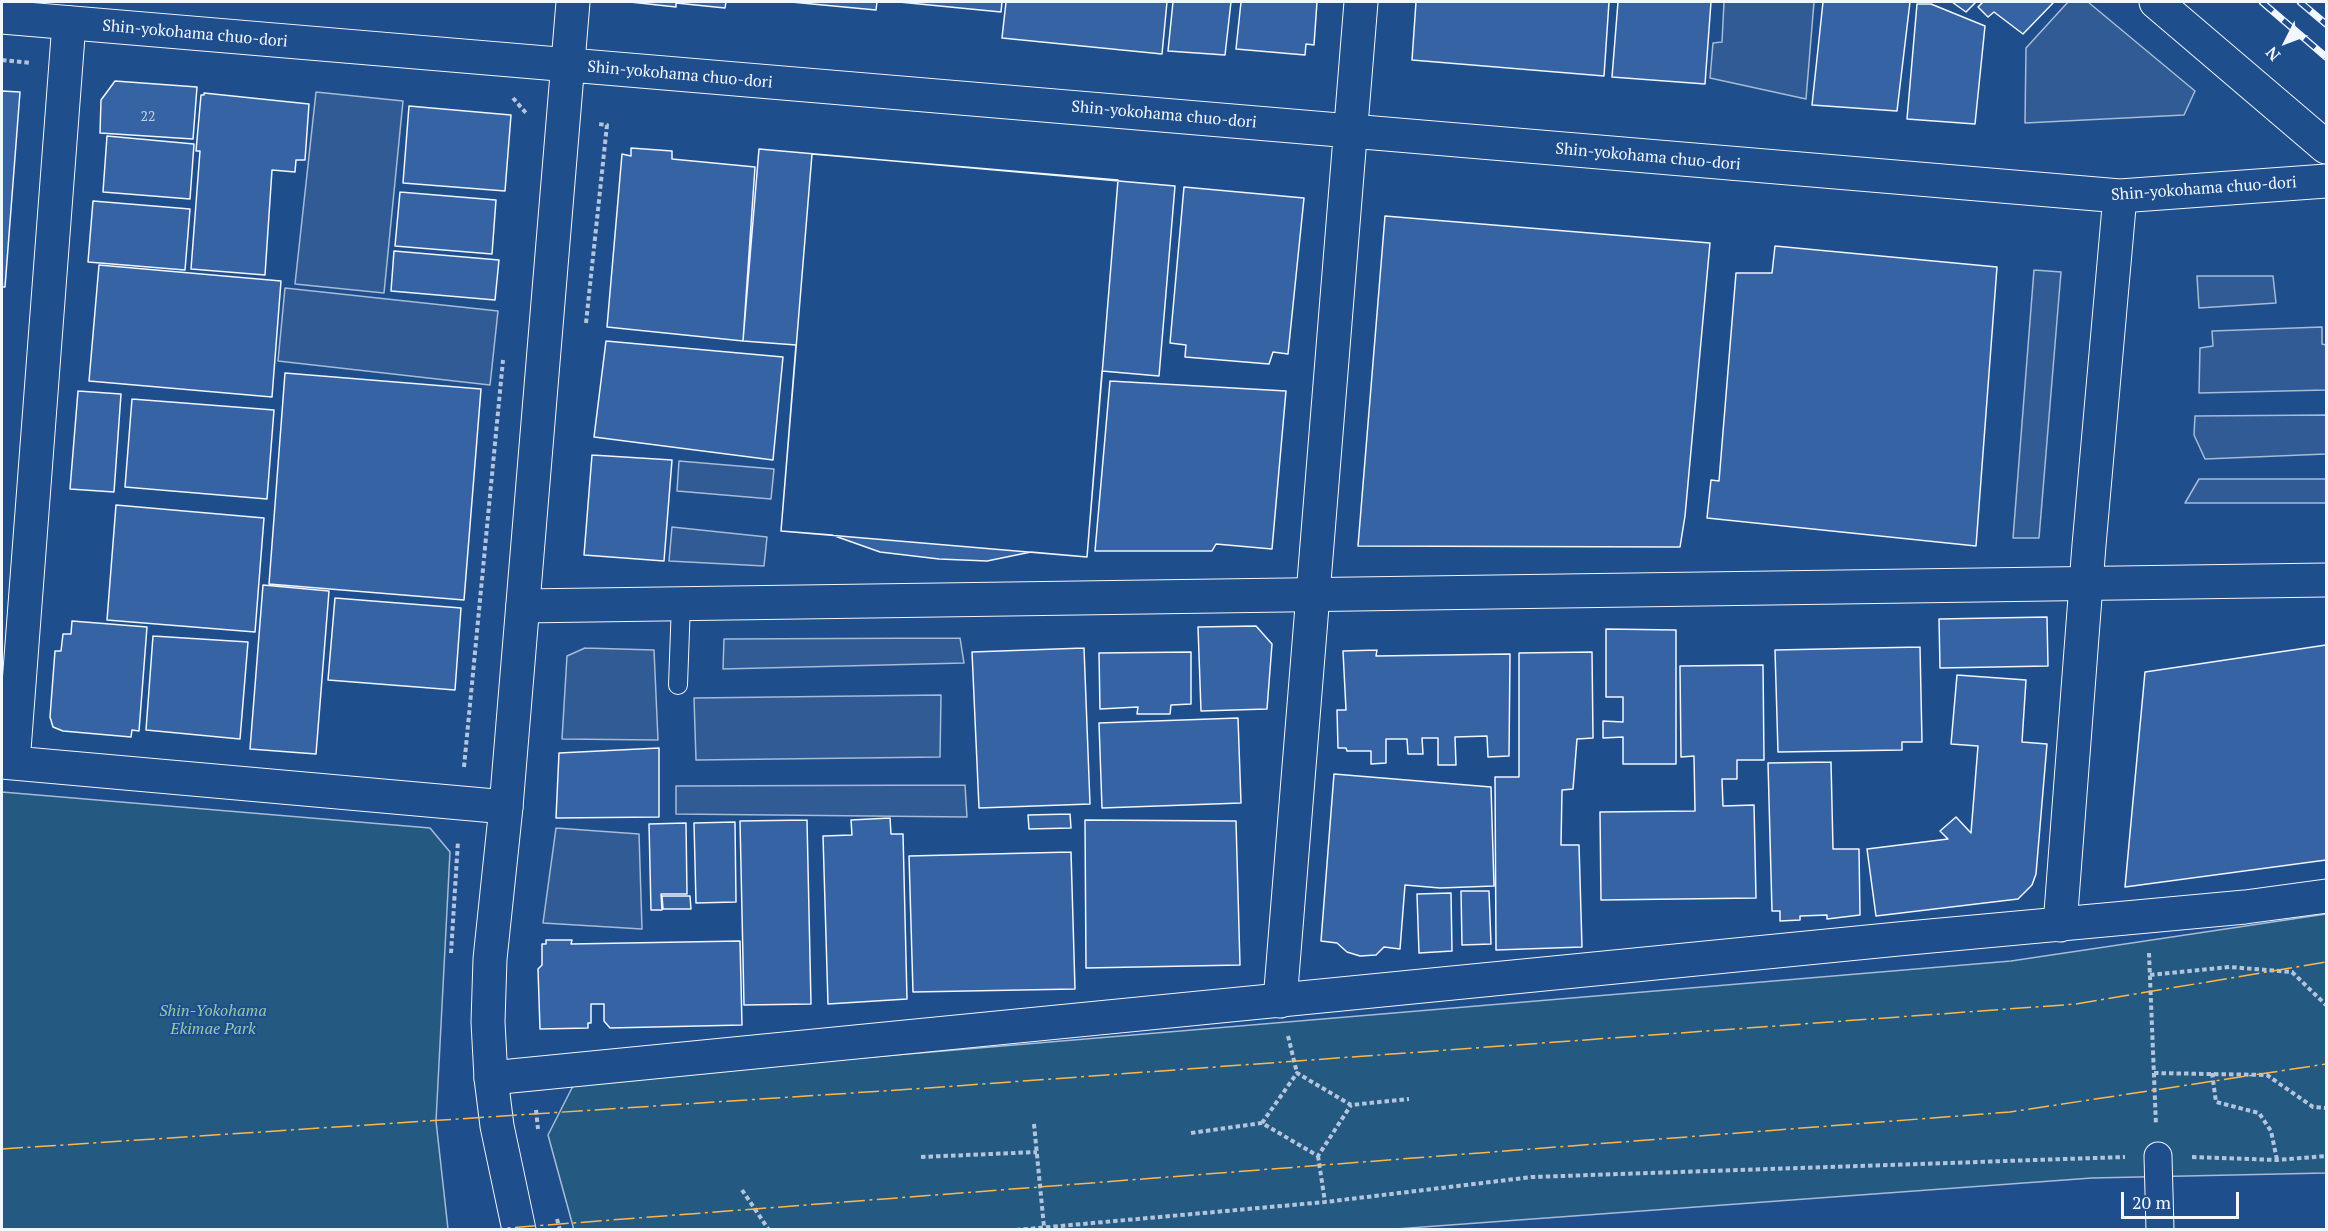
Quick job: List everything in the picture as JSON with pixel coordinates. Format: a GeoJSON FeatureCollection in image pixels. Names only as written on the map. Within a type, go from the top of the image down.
{"type":"FeatureCollection","features":[{"type":"Feature","properties":{"kind":"street"},"geometry":{"type":"LineString","coordinates":[[519,1230],[497,1126],[491,1078],[488,1022],[490,959],[506,807],[573,2]]}},
{"type":"Feature","properties":{"kind":"street"},"geometry":{"type":"LineString","coordinates":[[1280,1001],[1361,2]]}},
{"type":"Feature","properties":{"kind":"street"},"geometry":{"type":"LineString","coordinates":[[2156,2],[2326,147]]}},
{"type":"Feature","properties":{"kind":"street","name":"Shin-yokohama chuo-dori"},"geometry":{"type":"LineString","coordinates":[[2,17],[2120,196],[2326,181]]}},
{"type":"Feature","properties":{"kind":"street"},"geometry":{"type":"LineString","coordinates":[[69,23],[7,763],[506,807]]}},
{"type":"Feature","properties":{"kind":"street"},"geometry":{"type":"LineString","coordinates":[[2060,925],[2086,583],[2120,196]]}},
{"type":"Feature","properties":{"kind":"street"},"geometry":{"type":"LineString","coordinates":[[523,606],[2326,580]]}},
{"type":"Feature","properties":{"kind":"street"},"geometry":{"type":"LineString","coordinates":[[491,1078],[2245,908],[2326,896]]}},
{"type":"Feature","properties":{"kind":"street"},"geometry":{"type":"LineString","coordinates":[[2158,1156],[2160,1230]]}},
{"type":"Feature","properties":{"kind":"lane"},"geometry":{"type":"LineString","coordinates":[[678,685],[681,603]]}},
{"type":"Feature","properties":{"kind":"path"},"geometry":{"type":"LineString","coordinates":[[585,334],[608,125]]}},
{"type":"Feature","properties":{"kind":"path"},"geometry":{"type":"LineString","coordinates":[[2158,1156],[2150,975],[2230,967],[2292,972],[2326,1005]]}},
{"type":"Feature","properties":{"kind":"path"},"geometry":{"type":"LineString","coordinates":[[1262,1123],[1297,1073],[1351,1105],[1409,1099]]}},
{"type":"Feature","properties":{"kind":"path"},"geometry":{"type":"LineString","coordinates":[[2154,1073],[2267,1075],[2313,1107],[2326,1108]]}},
{"type":"Feature","properties":{"kind":"path"},"geometry":{"type":"LineString","coordinates":[[2212,1073],[2216,1102],[2259,1113],[2271,1131],[2277,1160]]}},
{"type":"Feature","properties":{"kind":"path"},"geometry":{"type":"LineString","coordinates":[[533,1075],[539,1132]]}},
{"type":"Feature","properties":{"kind":"path"},"geometry":{"type":"LineString","coordinates":[[1324,1202],[1318,1156],[1351,1105]]}},
{"type":"Feature","properties":{"kind":"path"},"geometry":{"type":"LineString","coordinates":[[1191,1133],[1262,1123],[1318,1156]]}},
{"type":"Feature","properties":{"kind":"path"},"geometry":{"type":"LineString","coordinates":[[1034,1124],[1044,1227]]}},
{"type":"Feature","properties":{"kind":"path"},"geometry":{"type":"LineString","coordinates":[[921,1157],[1036,1152]]}},
{"type":"Feature","properties":{"kind":"path"},"geometry":{"type":"LineString","coordinates":[[1016,1230],[1324,1202],[1532,1177],[2158,1156],[2277,1160],[2326,1156]]}},
{"type":"Feature","properties":{"kind":"path"},"geometry":{"type":"LineString","coordinates":[[742,1190],[769,1230]]}},
{"type":"Feature","properties":{"kind":"path"},"geometry":{"type":"LineString","coordinates":[[554,1208],[560,1230]]}},
{"type":"Feature","properties":{"kind":"green space","name":"Shin-Yokohama Ekimae Park"},"geometry":{"type":"Polygon","coordinates":[[[2,792],[430,828],[450,852],[436,1121],[448,1229],[2,1229],[2,792]]]}},
{"type":"Feature","properties":{"kind":"green space"},"geometry":{"type":"Polygon","coordinates":[[[2326,914],[2326,1173],[2092,1178],[1382,1230],[574,1230],[548,1135],[575,1082],[2011,961],[2326,914]]]}},
{"type":"Feature","properties":{"kind":"shaded area"},"geometry":{"type":"Polygon","coordinates":[[[1724,2],[1814,2],[1806,99],[1710,78],[1713,43],[1722,42],[1724,2]]]}},
{"type":"Feature","properties":{"kind":"shaded area"},"geometry":{"type":"Polygon","coordinates":[[[2068,2],[2088,2],[2195,91],[2184,115],[2025,123],[2026,48],[2068,2]]]}},
{"type":"Feature","properties":{"kind":"shaded area"},"geometry":{"type":"Polygon","coordinates":[[[316,92],[403,101],[384,293],[295,284],[316,92]]]}},
{"type":"Feature","properties":{"kind":"shaded area"},"geometry":{"type":"Polygon","coordinates":[[[2034,270],[2061,272],[2039,538],[2013,538],[2034,270]]]}},
{"type":"Feature","properties":{"kind":"shaded area"},"geometry":{"type":"Polygon","coordinates":[[[2197,276],[2273,276],[2276,303],[2199,308],[2197,276]]]}},
{"type":"Feature","properties":{"kind":"shaded area"},"geometry":{"type":"Polygon","coordinates":[[[285,288],[498,311],[490,385],[278,361],[285,288]]]}},
{"type":"Feature","properties":{"kind":"shaded area"},"geometry":{"type":"Polygon","coordinates":[[[2322,327],[2322,344],[2326,345],[2326,390],[2199,393],[2200,348],[2213,346],[2212,331],[2322,327]]]}},
{"type":"Feature","properties":{"kind":"shaded area"},"geometry":{"type":"Polygon","coordinates":[[[2326,415],[2326,454],[2205,459],[2194,435],[2195,416],[2326,415]]]}},
{"type":"Feature","properties":{"kind":"shaded area"},"geometry":{"type":"Polygon","coordinates":[[[679,461],[774,469],[771,499],[677,491],[679,461]]]}},
{"type":"Feature","properties":{"kind":"shaded area"},"geometry":{"type":"Polygon","coordinates":[[[2199,479],[2326,479],[2326,503],[2185,503],[2199,479]]]}},
{"type":"Feature","properties":{"kind":"shaded area"},"geometry":{"type":"Polygon","coordinates":[[[672,527],[767,537],[764,566],[669,561],[672,527]]]}},
{"type":"Feature","properties":{"kind":"shaded area"},"geometry":{"type":"Polygon","coordinates":[[[960,638],[964,663],[723,669],[724,639],[960,638]]]}},
{"type":"Feature","properties":{"kind":"shaded area"},"geometry":{"type":"Polygon","coordinates":[[[585,648],[654,650],[658,740],[562,739],[567,656],[585,648]]]}},
{"type":"Feature","properties":{"kind":"shaded area"},"geometry":{"type":"Polygon","coordinates":[[[941,695],[940,757],[696,760],[694,698],[941,695]]]}},
{"type":"Feature","properties":{"kind":"shaded area"},"geometry":{"type":"Polygon","coordinates":[[[965,785],[967,817],[676,814],[676,786],[965,785]]]}},
{"type":"Feature","properties":{"kind":"shaded area"},"geometry":{"type":"Polygon","coordinates":[[[556,828],[639,834],[642,929],[543,923],[556,828]]]}},
{"type":"Feature","properties":{"kind":"building"},"geometry":{"type":"Polygon","coordinates":[[[630,2],[726,2],[725,8],[676,3],[676,7],[630,2]]]}},
{"type":"Feature","properties":{"kind":"building"},"geometry":{"type":"Polygon","coordinates":[[[791,2],[877,2],[876,10],[791,2]]]}},
{"type":"Feature","properties":{"kind":"building"},"geometry":{"type":"Polygon","coordinates":[[[899,2],[1002,2],[1001,12],[899,2]]]}},
{"type":"Feature","properties":{"kind":"building"},"geometry":{"type":"Polygon","coordinates":[[[1006,2],[1167,2],[1162,54],[1002,38],[1006,2]]]}},
{"type":"Feature","properties":{"kind":"building"},"geometry":{"type":"Polygon","coordinates":[[[1173,2],[1231,2],[1225,55],[1168,51],[1173,2]]]}},
{"type":"Feature","properties":{"kind":"building"},"geometry":{"type":"Polygon","coordinates":[[[1241,2],[1317,2],[1314,45],[1306,44],[1305,55],[1236,49],[1241,2]]]}},
{"type":"Feature","properties":{"kind":"building"},"geometry":{"type":"Polygon","coordinates":[[[1416,2],[1609,2],[1604,76],[1412,60],[1416,2]]]}},
{"type":"Feature","properties":{"kind":"building"},"geometry":{"type":"Polygon","coordinates":[[[1618,2],[1711,2],[1705,84],[1612,77],[1618,2]]]}},
{"type":"Feature","properties":{"kind":"building"},"geometry":{"type":"Polygon","coordinates":[[[1823,2],[1910,2],[1897,111],[1812,105],[1823,2]]]}},
{"type":"Feature","properties":{"kind":"building"},"geometry":{"type":"Polygon","coordinates":[[[1952,2],[1976,2],[1966,12],[1952,2]]]}},
{"type":"Feature","properties":{"kind":"building"},"geometry":{"type":"Polygon","coordinates":[[[1983,2],[2054,2],[2023,34],[1994,12],[1988,17],[1978,7],[1983,2]]]}},
{"type":"Feature","properties":{"kind":"building"},"geometry":{"type":"Polygon","coordinates":[[[1917,4],[1931,4],[1985,26],[1975,124],[1907,119],[1917,4]]]}},
{"type":"Feature","properties":{"kind":"building"},"geometry":{"type":"Polygon","coordinates":[[[115,81],[197,87],[193,139],[100,133],[101,100],[115,81]]]}},
{"type":"Feature","properties":{"kind":"building"},"geometry":{"type":"Polygon","coordinates":[[[2,91],[20,92],[5,287],[2,287],[2,91]]]}},
{"type":"Feature","properties":{"kind":"building"},"geometry":{"type":"Polygon","coordinates":[[[204,93],[309,104],[305,160],[296,160],[295,172],[272,170],[265,275],[191,269],[200,151],[196,151],[201,95],[204,93]]]}},
{"type":"Feature","properties":{"kind":"building"},"geometry":{"type":"Polygon","coordinates":[[[409,106],[511,115],[505,191],[403,183],[409,106]]]}},
{"type":"Feature","properties":{"kind":"building"},"geometry":{"type":"Polygon","coordinates":[[[107,136],[194,144],[190,199],[103,192],[107,136]]]}},
{"type":"Feature","properties":{"kind":"building"},"geometry":{"type":"Polygon","coordinates":[[[631,148],[672,151],[672,159],[755,167],[743,341],[607,327],[622,154],[631,156],[631,148]]]}},
{"type":"Feature","properties":{"kind":"building"},"geometry":{"type":"Polygon","coordinates":[[[759,149],[1175,186],[1159,376],[1102,371],[1087,557],[1031,552],[987,561],[939,559],[880,552],[832,535],[781,531],[796,345],[743,341],[759,149]]]}},
{"type":"Feature","properties":{"kind":"building"},"geometry":{"type":"Polygon","coordinates":[[[812,154],[1118,180],[1087,557],[781,531],[812,154]]]}},
{"type":"Feature","properties":{"kind":"building"},"geometry":{"type":"Polygon","coordinates":[[[1184,187],[1304,198],[1288,354],[1273,352],[1269,364],[1185,357],[1186,345],[1170,343],[1184,187]]]}},
{"type":"Feature","properties":{"kind":"building"},"geometry":{"type":"Polygon","coordinates":[[[400,192],[496,200],[492,254],[395,246],[400,192]]]}},
{"type":"Feature","properties":{"kind":"building"},"geometry":{"type":"Polygon","coordinates":[[[93,201],[190,209],[185,270],[88,262],[93,201]]]}},
{"type":"Feature","properties":{"kind":"building"},"geometry":{"type":"Polygon","coordinates":[[[1385,216],[1710,243],[1685,516],[1680,547],[1358,546],[1385,216]]]}},
{"type":"Feature","properties":{"kind":"building"},"geometry":{"type":"Polygon","coordinates":[[[1775,246],[1997,267],[1976,546],[1707,518],[1711,480],[1719,481],[1736,273],[1772,273],[1775,246]]]}},
{"type":"Feature","properties":{"kind":"building"},"geometry":{"type":"Polygon","coordinates":[[[394,251],[499,260],[495,300],[391,291],[394,251]]]}},
{"type":"Feature","properties":{"kind":"building"},"geometry":{"type":"Polygon","coordinates":[[[99,265],[281,281],[272,397],[89,381],[99,265]]]}},
{"type":"Feature","properties":{"kind":"building"},"geometry":{"type":"Polygon","coordinates":[[[606,341],[783,357],[773,460],[594,437],[606,341]]]}},
{"type":"Feature","properties":{"kind":"building"},"geometry":{"type":"Polygon","coordinates":[[[285,373],[481,389],[464,600],[269,584],[285,373]]]}},
{"type":"Feature","properties":{"kind":"building"},"geometry":{"type":"Polygon","coordinates":[[[1110,381],[1286,391],[1272,549],[1216,544],[1212,551],[1095,551],[1110,381]]]}},
{"type":"Feature","properties":{"kind":"building"},"geometry":{"type":"Polygon","coordinates":[[[78,391],[121,394],[114,492],[70,489],[78,391]]]}},
{"type":"Feature","properties":{"kind":"building"},"geometry":{"type":"Polygon","coordinates":[[[132,399],[274,410],[267,499],[125,487],[132,399]]]}},
{"type":"Feature","properties":{"kind":"building"},"geometry":{"type":"Polygon","coordinates":[[[592,455],[672,460],[664,561],[584,555],[592,455]]]}},
{"type":"Feature","properties":{"kind":"building"},"geometry":{"type":"Polygon","coordinates":[[[116,505],[264,518],[255,632],[107,620],[116,505]]]}},
{"type":"Feature","properties":{"kind":"building"},"geometry":{"type":"Polygon","coordinates":[[[263,585],[329,591],[316,754],[250,749],[263,585]]]}},
{"type":"Feature","properties":{"kind":"building"},"geometry":{"type":"Polygon","coordinates":[[[335,598],[461,608],[455,690],[328,680],[335,598]]]}},
{"type":"Feature","properties":{"kind":"building"},"geometry":{"type":"Polygon","coordinates":[[[2047,617],[2048,666],[1940,668],[1939,619],[2047,617]]]}},
{"type":"Feature","properties":{"kind":"building"},"geometry":{"type":"Polygon","coordinates":[[[72,621],[147,627],[139,731],[132,730],[131,737],[63,731],[53,727],[50,717],[55,651],[61,651],[63,634],[71,634],[72,621]]]}},
{"type":"Feature","properties":{"kind":"building"},"geometry":{"type":"Polygon","coordinates":[[[1256,626],[1272,644],[1267,709],[1201,711],[1198,627],[1256,626]]]}},
{"type":"Feature","properties":{"kind":"building"},"geometry":{"type":"Polygon","coordinates":[[[1606,629],[1676,630],[1676,764],[1623,764],[1623,737],[1603,738],[1603,721],[1623,722],[1623,697],[1606,697],[1606,629]]]}},
{"type":"Feature","properties":{"kind":"building"},"geometry":{"type":"Polygon","coordinates":[[[153,636],[248,642],[240,739],[146,730],[153,636]]]}},
{"type":"Feature","properties":{"kind":"building"},"geometry":{"type":"Polygon","coordinates":[[[2326,645],[2326,860],[2125,887],[2145,672],[2326,645]]]}},
{"type":"Feature","properties":{"kind":"building"},"geometry":{"type":"Polygon","coordinates":[[[1920,647],[1922,742],[1902,742],[1902,750],[1778,752],[1775,650],[1920,647]]]}},
{"type":"Feature","properties":{"kind":"building"},"geometry":{"type":"Polygon","coordinates":[[[1084,648],[1090,804],[979,808],[972,652],[1084,648]]]}},
{"type":"Feature","properties":{"kind":"building"},"geometry":{"type":"Polygon","coordinates":[[[1377,650],[1376,656],[1510,654],[1509,756],[1488,757],[1487,736],[1455,737],[1456,765],[1438,765],[1438,738],[1422,738],[1423,754],[1408,754],[1407,739],[1386,739],[1386,763],[1371,764],[1371,751],[1347,751],[1346,748],[1338,748],[1337,710],[1346,710],[1343,651],[1377,650]]]}},
{"type":"Feature","properties":{"kind":"building"},"geometry":{"type":"Polygon","coordinates":[[[1191,652],[1191,704],[1171,705],[1170,714],[1137,714],[1138,707],[1100,709],[1099,653],[1191,652]]]}},
{"type":"Feature","properties":{"kind":"building"},"geometry":{"type":"Polygon","coordinates":[[[1592,652],[1593,738],[1577,739],[1573,789],[1562,790],[1561,845],[1579,845],[1582,947],[1496,950],[1495,777],[1519,777],[1519,653],[1592,652]]]}},
{"type":"Feature","properties":{"kind":"building"},"geometry":{"type":"Polygon","coordinates":[[[1763,665],[1764,760],[1737,760],[1737,779],[1722,779],[1723,806],[1754,805],[1756,898],[1601,900],[1600,812],[1695,811],[1694,756],[1681,757],[1680,666],[1763,665]]]}},
{"type":"Feature","properties":{"kind":"building"},"geometry":{"type":"Polygon","coordinates":[[[1957,675],[2026,680],[2022,742],[2047,744],[2036,874],[2032,885],[2018,899],[1876,916],[1867,849],[1948,839],[1940,831],[1956,817],[1971,833],[1978,746],[1951,744],[1957,675]]]}},
{"type":"Feature","properties":{"kind":"building"},"geometry":{"type":"Polygon","coordinates":[[[1238,718],[1241,803],[1102,808],[1099,723],[1238,718]]]}},
{"type":"Feature","properties":{"kind":"building"},"geometry":{"type":"Polygon","coordinates":[[[659,748],[659,817],[556,818],[559,753],[659,748]]]}},
{"type":"Feature","properties":{"kind":"building"},"geometry":{"type":"Polygon","coordinates":[[[1831,762],[1833,849],[1859,849],[1860,915],[1827,919],[1827,915],[1800,916],[1800,920],[1780,921],[1780,911],[1772,911],[1768,763],[1831,762]]]}},
{"type":"Feature","properties":{"kind":"building"},"geometry":{"type":"Polygon","coordinates":[[[1334,774],[1491,787],[1494,886],[1440,888],[1405,885],[1400,949],[1384,947],[1376,955],[1360,956],[1347,952],[1337,943],[1321,941],[1334,774]]]}},
{"type":"Feature","properties":{"kind":"building"},"geometry":{"type":"Polygon","coordinates":[[[1070,814],[1071,828],[1029,829],[1028,815],[1070,814]]]}},
{"type":"Feature","properties":{"kind":"building"},"geometry":{"type":"Polygon","coordinates":[[[890,818],[891,834],[903,834],[907,999],[828,1004],[823,836],[852,835],[851,820],[890,818]]]}},
{"type":"Feature","properties":{"kind":"building"},"geometry":{"type":"Polygon","coordinates":[[[807,820],[811,1004],[744,1005],[740,821],[807,820]]]}},
{"type":"Feature","properties":{"kind":"building"},"geometry":{"type":"Polygon","coordinates":[[[1085,820],[1236,821],[1240,965],[1086,968],[1085,820]]]}},
{"type":"Feature","properties":{"kind":"building"},"geometry":{"type":"Polygon","coordinates":[[[735,822],[736,902],[696,903],[694,823],[735,822]]]}},
{"type":"Feature","properties":{"kind":"building"},"geometry":{"type":"Polygon","coordinates":[[[686,823],[687,894],[661,894],[662,910],[651,910],[649,824],[686,823]]]}},
{"type":"Feature","properties":{"kind":"building"},"geometry":{"type":"Polygon","coordinates":[[[1071,852],[1075,989],[913,992],[909,856],[1071,852]]]}},
{"type":"Feature","properties":{"kind":"building"},"geometry":{"type":"Polygon","coordinates":[[[1461,891],[1489,891],[1491,944],[1462,945],[1461,891]]]}},
{"type":"Feature","properties":{"kind":"building"},"geometry":{"type":"Polygon","coordinates":[[[1451,893],[1452,951],[1419,953],[1417,894],[1451,893]]]}},
{"type":"Feature","properties":{"kind":"building"},"geometry":{"type":"Polygon","coordinates":[[[662,896],[690,896],[691,909],[663,909],[662,896]]]}},
{"type":"Feature","properties":{"kind":"building"},"geometry":{"type":"Polygon","coordinates":[[[546,940],[572,940],[571,944],[740,941],[742,1025],[610,1028],[604,1021],[604,1004],[591,1004],[591,1023],[588,1023],[588,1028],[540,1029],[538,969],[542,965],[542,944],[546,944],[546,940]]]}},
{"type":"Feature","properties":{"kind":"railway"},"geometry":{"type":"LineString","coordinates":[[2262,2],[2326,57]]}},
{"type":"Feature","properties":{"kind":"railway"},"geometry":{"type":"LineString","coordinates":[[2300,2],[2326,24]]}},
{"type":"Feature","properties":{"kind":"power"},"geometry":{"type":"LineString","coordinates":[[2,1149],[928,1088],[2076,1004],[2326,962]]}},
{"type":"Feature","properties":{"kind":"power"},"geometry":{"type":"LineString","coordinates":[[482,1230],[2010,1112],[2326,1064]]}}]}
